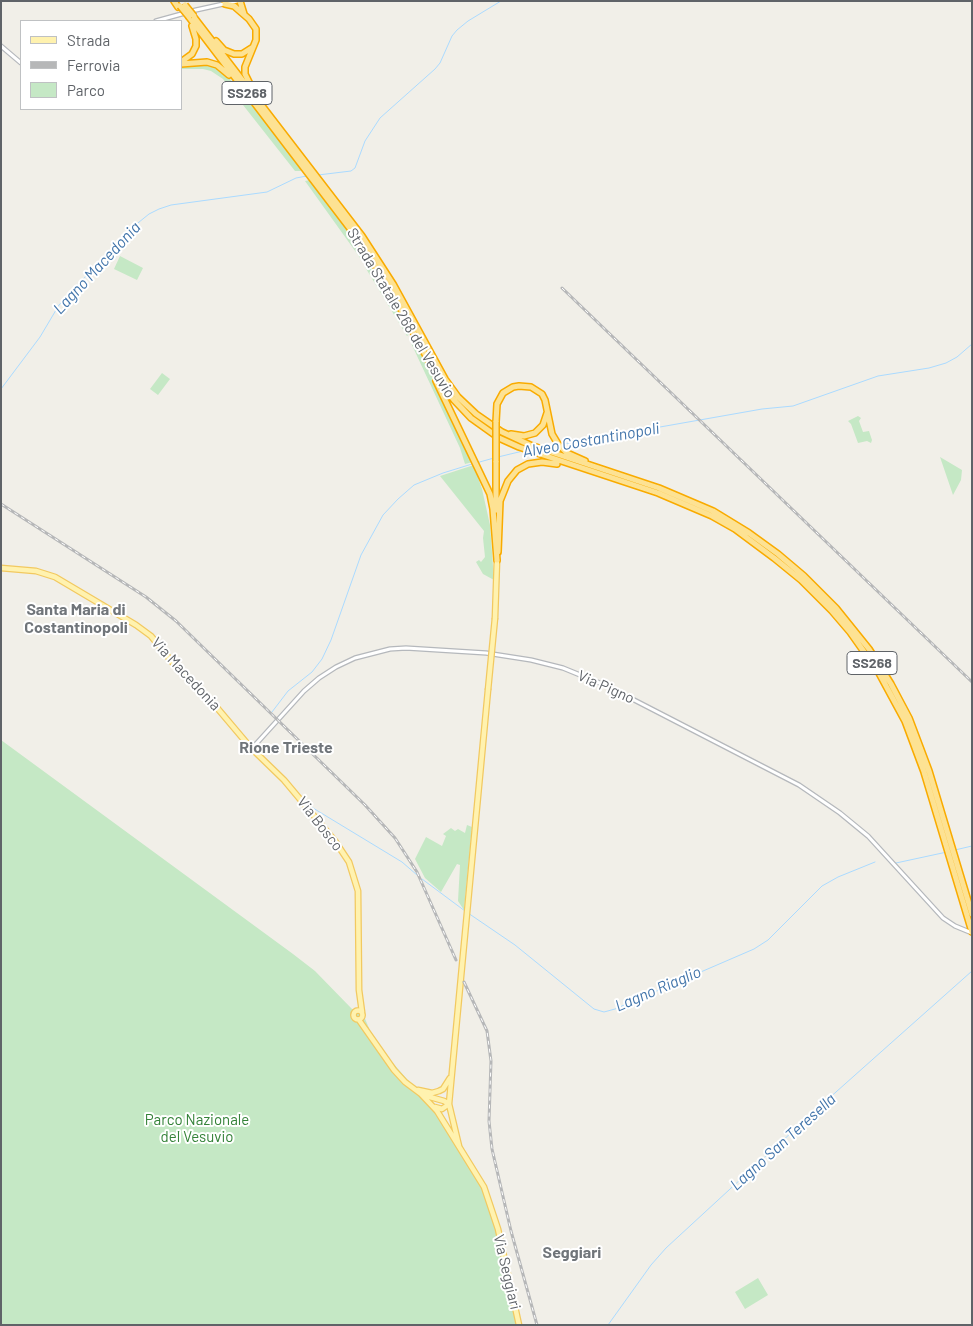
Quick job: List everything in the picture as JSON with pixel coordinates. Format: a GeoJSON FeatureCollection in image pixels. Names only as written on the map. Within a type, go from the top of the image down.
{"type":"FeatureCollection","features":[{"type":"Feature","properties":{"kind":"highway"},"geometry":{"type":"LineString","coordinates":[[237,9],[240,2]]}},
{"type":"Feature","properties":{"kind":"highway"},"geometry":{"type":"LineString","coordinates":[[240,2],[245,15]]}},
{"type":"Feature","properties":{"kind":"highway","name":"Strada Statale 268 del Vesuvio"},"geometry":{"type":"LineString","coordinates":[[179,4],[277,125],[378,264],[414,328],[427,359],[446,392],[462,410],[488,430],[519,447],[542,450],[616,474],[685,498],[713,511],[737,525],[778,554],[827,598],[854,628],[891,684],[917,736],[972,914]]}},
{"type":"Feature","properties":{"kind":"highway"},"geometry":{"type":"LineString","coordinates":[[225,4],[232,5],[245,15],[256,29],[255,44]]}},
{"type":"Feature","properties":{"kind":"highway","name":"Strada Statale 268 del Vesuvio"},"geometry":{"type":"LineString","coordinates":[[190,17],[251,99],[308,169]]}},
{"type":"Feature","properties":{"kind":"highway","name":"SS268"},"geometry":{"type":"LineString","coordinates":[[190,17],[224,50],[230,53],[242,54],[255,44]]}},
{"type":"Feature","properties":{"kind":"highway","name":"SS268"},"geometry":{"type":"LineString","coordinates":[[182,62],[192,54],[196,43],[190,17]]}},
{"type":"Feature","properties":{"kind":"highway","name":"SS268"},"geometry":{"type":"LineString","coordinates":[[255,44],[247,61],[245,74],[252,88],[277,125]]}},
{"type":"Feature","properties":{"kind":"highway","name":"SS268"},"geometry":{"type":"LineString","coordinates":[[182,63],[202,61],[217,65],[224,69],[251,99]]}},
{"type":"Feature","properties":{"kind":"highway","name":"Strada Statale 268 del Vesuvio"},"geometry":{"type":"LineString","coordinates":[[418,336],[445,379],[466,405],[490,425],[530,448],[683,503],[735,530],[774,558],[824,602],[850,632],[883,680],[896,703],[912,739],[927,782],[972,933]]}},
{"type":"Feature","properties":{"kind":"highway"},"geometry":{"type":"LineString","coordinates":[[427,359],[485,482],[492,503],[497,560]]}},
{"type":"Feature","properties":{"kind":"highway"},"geometry":{"type":"LineString","coordinates":[[497,560],[496,410],[500,398],[508,390],[519,386],[531,387],[537,390],[545,400],[551,430],[560,447],[573,456],[616,474]]}},
{"type":"Feature","properties":{"kind":"highway"},"geometry":{"type":"LineString","coordinates":[[466,405],[501,429],[524,436],[539,430],[546,420],[548,410]]}},
{"type":"Feature","properties":{"kind":"highway"},"geometry":{"type":"LineString","coordinates":[[497,560],[502,494],[508,481],[523,467],[535,462],[547,462],[622,482]]}},
{"type":"Feature","properties":{"kind":"main road"},"geometry":{"type":"LineString","coordinates":[[431,1104],[442,1109],[449,1104],[495,618],[497,560]]}},
{"type":"Feature","properties":{"kind":"main road","name":"Via Macedonia"},"geometry":{"type":"LineString","coordinates":[[1,568],[36,571],[55,577],[136,625],[159,644],[177,668],[224,715],[251,748]]}},
{"type":"Feature","properties":{"kind":"main road","name":"Via Bosco"},"geometry":{"type":"LineString","coordinates":[[251,748],[298,796],[340,847],[348,862],[358,891],[360,1013],[368,1033],[394,1070],[431,1104],[446,1123],[484,1188],[495,1219]]}},
{"type":"Feature","properties":{"kind":"main road"},"geometry":{"type":"LineString","coordinates":[[413,1088],[432,1093],[439,1091],[443,1089],[451,1077]]}},
{"type":"Feature","properties":{"kind":"main road","name":"Via Bosco"},"geometry":{"type":"LineString","coordinates":[[421,1094],[449,1104],[459,1146]]}},
{"type":"Feature","properties":{"kind":"main road","name":"Via Seggiari"},"geometry":{"type":"LineString","coordinates":[[495,1219],[519,1325]]}},
{"type":"Feature","properties":{"kind":"street"},"geometry":{"type":"LineString","coordinates":[[160,20],[196,10],[240,2]]}},
{"type":"Feature","properties":{"kind":"street"},"geometry":{"type":"LineString","coordinates":[[1,46],[20,62]]}},
{"type":"Feature","properties":{"kind":"street","name":"Via Pigno"},"geometry":{"type":"LineString","coordinates":[[251,748],[318,678],[355,658],[390,649],[406,648],[480,652],[531,660],[563,668],[607,686],[799,785],[840,813],[868,836],[943,918],[972,933]]}},
{"type":"Feature","properties":{"kind":"green space"},"geometry":{"type":"Polygon","coordinates":[[[199,63],[215,66],[227,75],[244,97],[240,101],[223,79],[211,71],[182,69],[182,65],[199,63]]]}},
{"type":"Feature","properties":{"kind":"green space"},"geometry":{"type":"Polygon","coordinates":[[[248,101],[303,171],[295,171],[243,105],[248,101]]]}},
{"type":"Feature","properties":{"kind":"green space"},"geometry":{"type":"Polygon","coordinates":[[[310,180],[370,261],[363,262],[305,181],[310,180]]]}},
{"type":"Feature","properties":{"kind":"green space"},"geometry":{"type":"Polygon","coordinates":[[[120,256],[143,268],[137,280],[114,269],[120,256]]]}},
{"type":"Feature","properties":{"kind":"green space"},"geometry":{"type":"Polygon","coordinates":[[[372,266],[410,333],[407,336],[365,267],[372,266]]]}},
{"type":"Feature","properties":{"kind":"green space"},"geometry":{"type":"Polygon","coordinates":[[[414,340],[473,462],[465,464],[460,448],[411,343],[414,340]]]}},
{"type":"Feature","properties":{"kind":"green space"},"geometry":{"type":"Polygon","coordinates":[[[162,373],[170,379],[158,395],[150,389],[162,373]]]}},
{"type":"Feature","properties":{"kind":"green space"},"geometry":{"type":"Polygon","coordinates":[[[858,416],[861,418],[859,421],[863,432],[869,431],[871,443],[867,441],[858,443],[848,421],[858,416]]]}},
{"type":"Feature","properties":{"kind":"green space"},"geometry":{"type":"Polygon","coordinates":[[[940,457],[962,470],[961,480],[953,495],[940,457]]]}},
{"type":"Feature","properties":{"kind":"green space"},"geometry":{"type":"Polygon","coordinates":[[[474,465],[482,489],[490,525],[494,580],[483,574],[476,562],[479,560],[481,562],[485,557],[484,531],[440,476],[474,465]]]}},
{"type":"Feature","properties":{"kind":"green space","name":"Parco Nazionale del Vesuvio"},"geometry":{"type":"Polygon","coordinates":[[[1,740],[293,954],[315,971],[352,1009],[363,1014],[374,1040],[459,1138],[466,1154],[480,1176],[493,1204],[505,1249],[507,1267],[521,1325],[1,1325],[1,740]]]}},
{"type":"Feature","properties":{"kind":"green space"},"geometry":{"type":"Polygon","coordinates":[[[467,825],[472,827],[464,910],[458,901],[460,865],[457,864],[441,892],[425,878],[415,859],[426,837],[442,846],[446,836],[443,834],[451,828],[465,833],[467,825]]]}},
{"type":"Feature","properties":{"kind":"green space"},"geometry":{"type":"Polygon","coordinates":[[[758,1278],[768,1295],[745,1309],[735,1292],[758,1278]]]}},
{"type":"Feature","properties":{"kind":"waterway","name":"Lagno Macedonia"},"geometry":{"type":"LineString","coordinates":[[318,175],[351,171],[355,168],[365,141],[380,118],[435,69],[457,30],[501,1]]}},
{"type":"Feature","properties":{"kind":"waterway","name":"Lagno Macedonia"},"geometry":{"type":"LineString","coordinates":[[1,389],[40,337],[59,305],[128,231],[149,214],[171,205],[267,192],[296,178],[307,176]]}},
{"type":"Feature","properties":{"kind":"waterway","name":"Alveo Costantinopoli"},"geometry":{"type":"LineString","coordinates":[[561,444],[620,438],[660,427],[762,409],[793,406],[878,376],[929,368],[946,363],[957,357],[972,344]]}},
{"type":"Feature","properties":{"kind":"waterway","name":"Alveo Costantinopoli"},"geometry":{"type":"LineString","coordinates":[[541,446],[555,444]]}},
{"type":"Feature","properties":{"kind":"waterway","name":"Alveo Costantinopoli"},"geometry":{"type":"LineString","coordinates":[[498,457],[523,451]]}},
{"type":"Feature","properties":{"kind":"waterway","name":"Alveo Costantinopoli"},"geometry":{"type":"LineString","coordinates":[[476,463],[494,458]]}},
{"type":"Feature","properties":{"kind":"waterway","name":"Alveo Costantinopoli"},"geometry":{"type":"LineString","coordinates":[[272,712],[288,691],[312,672],[322,659],[331,640],[361,555],[383,515],[414,485],[472,464]]}},
{"type":"Feature","properties":{"kind":"waterway","name":"Lagno Riaglio"},"geometry":{"type":"LineString","coordinates":[[308,805],[402,862],[417,875]]}},
{"type":"Feature","properties":{"kind":"waterway","name":"Lagno Riaglio"},"geometry":{"type":"LineString","coordinates":[[955,850],[972,846]]}},
{"type":"Feature","properties":{"kind":"waterway","name":"Lagno Riaglio"},"geometry":{"type":"LineString","coordinates":[[896,863],[947,852]]}},
{"type":"Feature","properties":{"kind":"waterway","name":"Lagno Riaglio"},"geometry":{"type":"LineString","coordinates":[[468,913],[515,945],[594,1009],[604,1012],[754,949],[768,940],[822,886],[838,877],[875,862]]}},
{"type":"Feature","properties":{"kind":"waterway","name":"Lagno Riaglio"},"geometry":{"type":"LineString","coordinates":[[422,879],[465,911]]}},
{"type":"Feature","properties":{"kind":"waterway","name":"Lagno San Teresella"},"geometry":{"type":"LineString","coordinates":[[608,1325],[651,1265],[666,1248],[818,1108],[972,971]]}},
{"type":"Feature","properties":{"kind":"railway"},"geometry":{"type":"LineString","coordinates":[[562,288],[972,682]]}},
{"type":"Feature","properties":{"kind":"railway"},"geometry":{"type":"LineString","coordinates":[[1,504],[146,597],[176,621],[365,805],[395,838],[417,872],[456,960]]}},
{"type":"Feature","properties":{"kind":"railway"},"geometry":{"type":"LineString","coordinates":[[464,982],[487,1031],[491,1061],[489,1121],[492,1149],[511,1231],[537,1325]]}},
{"type":"Feature","properties":{"kind":"district","name":"Santa Maria di Costantinopoli"},"geometry":{"type":"Point","coordinates":[76,619]}},
{"type":"Feature","properties":{"kind":"district","name":"Rione Trieste"},"geometry":{"type":"Point","coordinates":[286,748]}},
{"type":"Feature","properties":{"kind":"district","name":"Seggiari"},"geometry":{"type":"Point","coordinates":[572,1253]}}]}
